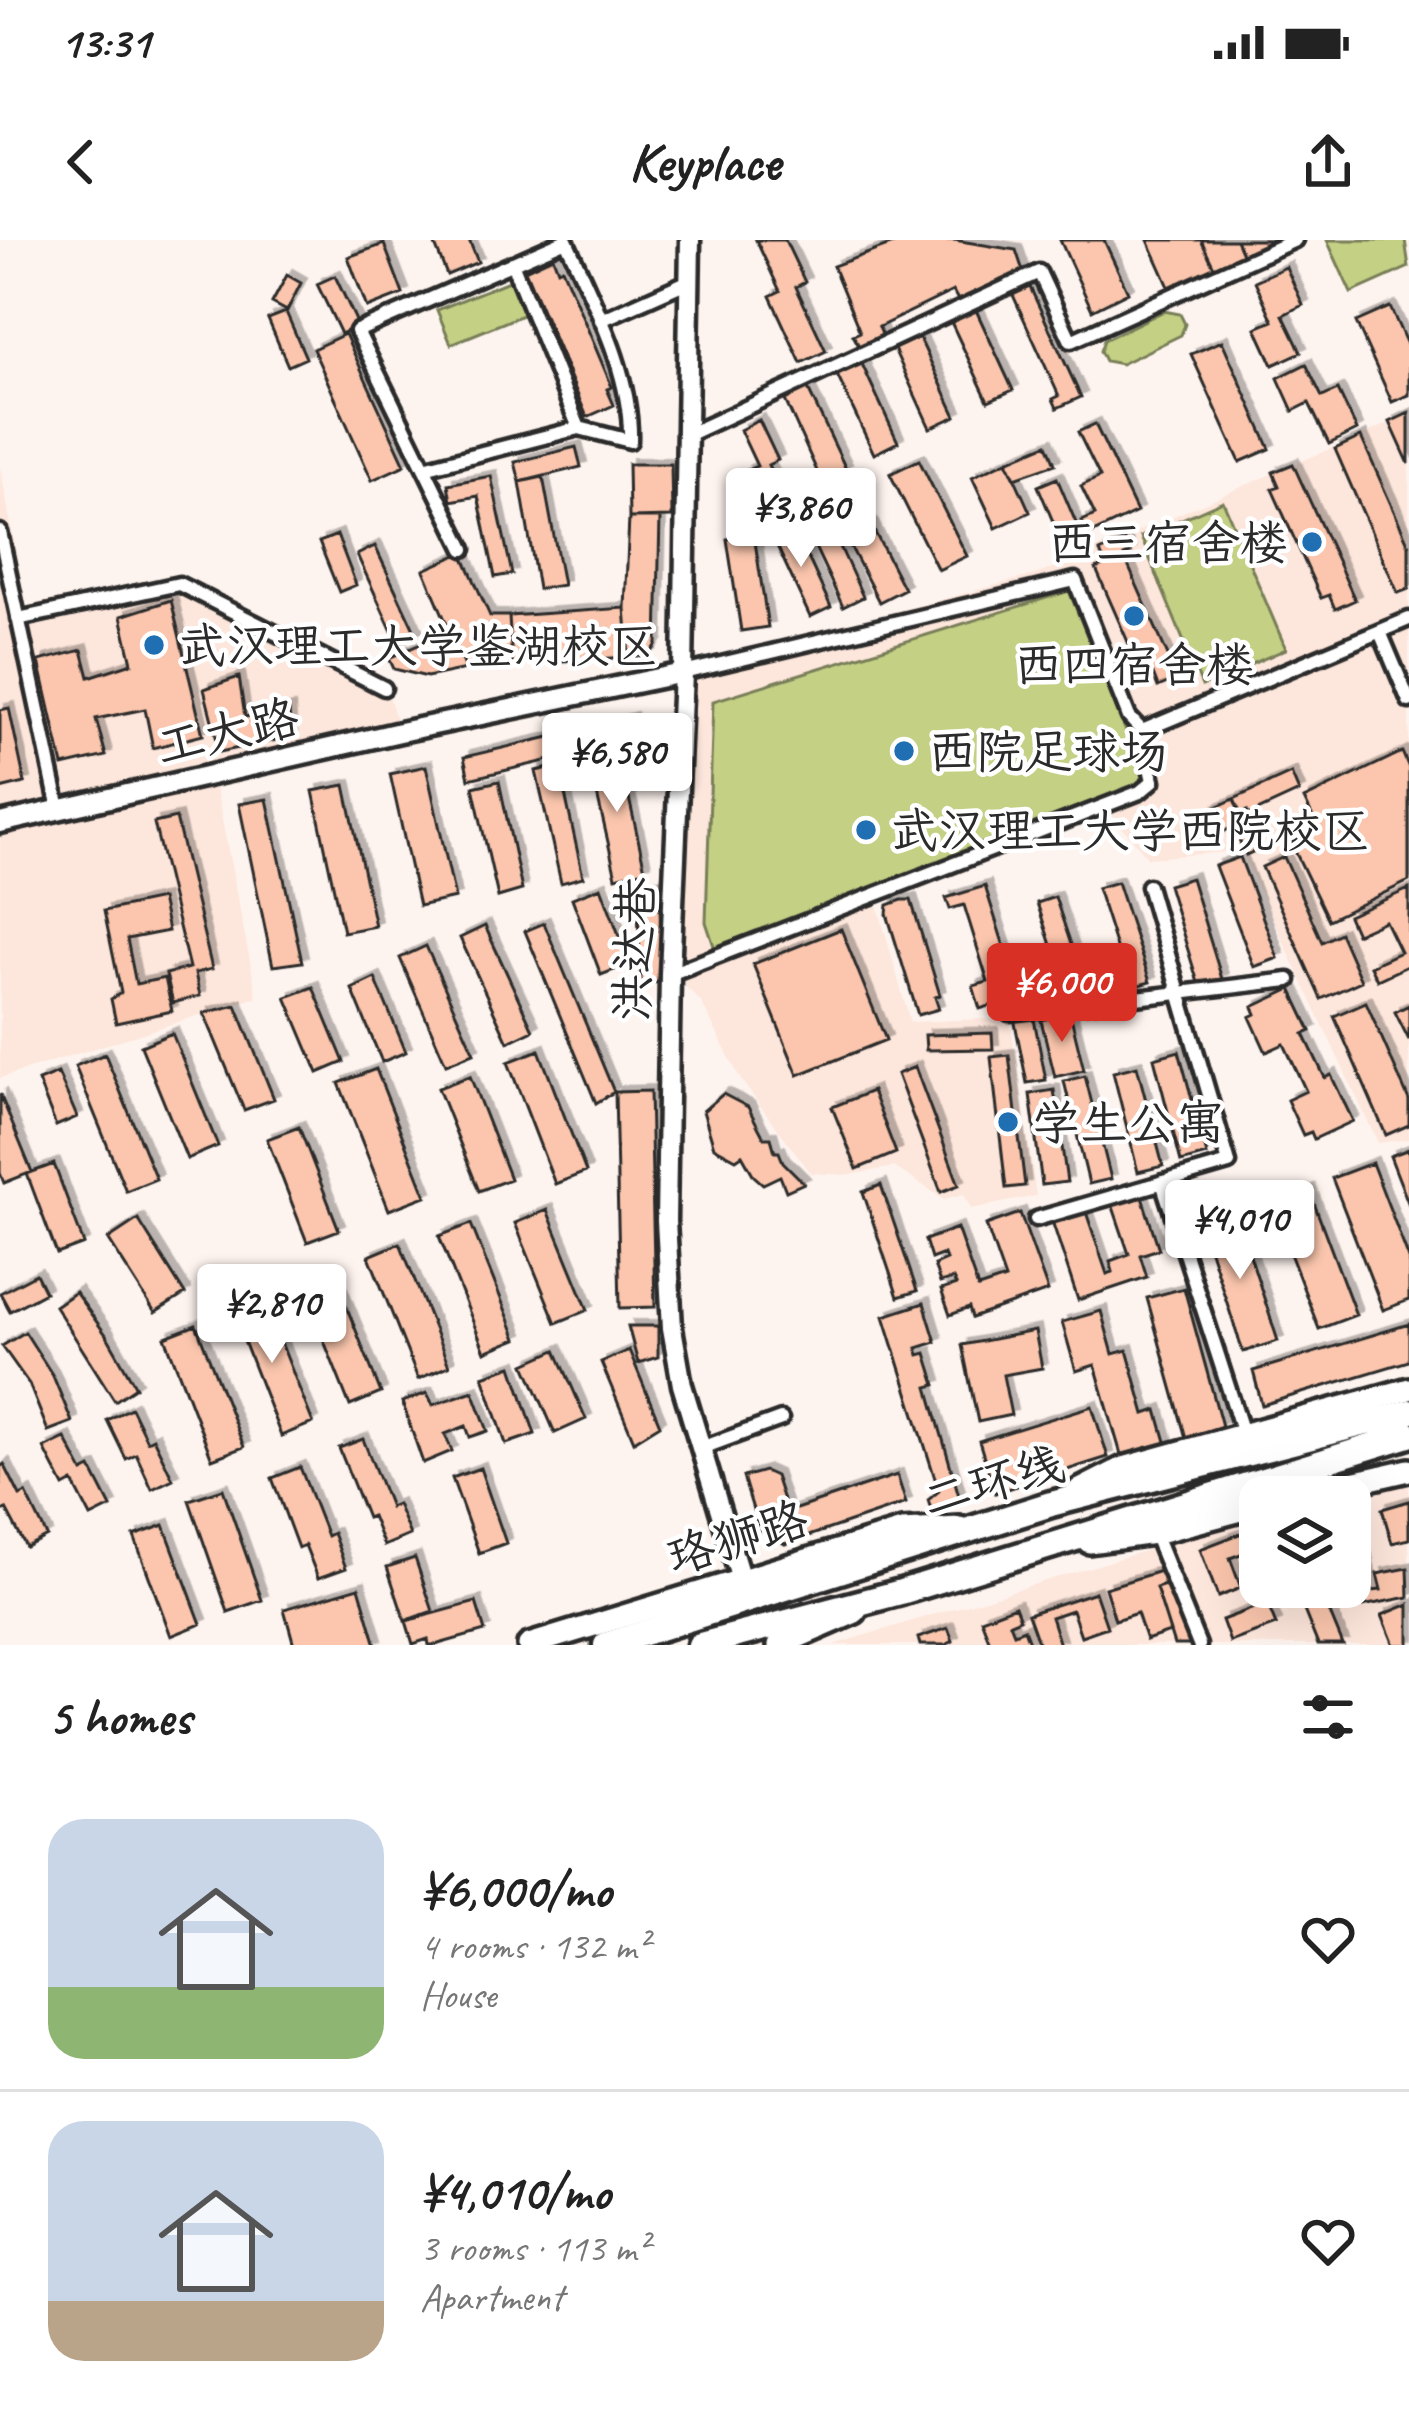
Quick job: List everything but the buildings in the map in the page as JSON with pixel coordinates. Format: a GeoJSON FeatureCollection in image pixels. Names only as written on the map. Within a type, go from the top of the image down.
{"type":"FeatureCollection","features":[{"type":"Feature","properties":{"kind":"highway","name":"二环线"},"geometry":{"type":"LineString","coordinates":[[606,1645],[1051,1504],[1409,1412]]}},
{"type":"Feature","properties":{"kind":"highway","name":"二环线"},"geometry":{"type":"LineString","coordinates":[[1303,1476],[1409,1435]]}},
{"type":"Feature","properties":{"kind":"highway"},"geometry":{"type":"LineString","coordinates":[[1312,1476],[1409,1448]]}},
{"type":"Feature","properties":{"kind":"highway","name":"二环线"},"geometry":{"type":"LineString","coordinates":[[700,1645],[1239,1498]]}},
{"type":"Feature","properties":{"kind":"main road"},"geometry":{"type":"LineString","coordinates":[[1051,1504],[1123,1468],[1409,1389]]}},
{"type":"Feature","properties":{"kind":"main road"},"geometry":{"type":"LineString","coordinates":[[1371,1479],[1409,1470]]}},
{"type":"Feature","properties":{"kind":"main road"},"geometry":{"type":"LineString","coordinates":[[1041,1549],[1154,1533],[1239,1501]]}},
{"type":"Feature","properties":{"kind":"main road","name":"珞狮路"},"geometry":{"type":"LineString","coordinates":[[529,1645],[902,1531],[972,1528]]}},
{"type":"Feature","properties":{"kind":"main road"},"geometry":{"type":"LineString","coordinates":[[779,1645],[901,1592]]}},
{"type":"Feature","properties":{"kind":"street"},"geometry":{"type":"LineString","coordinates":[[424,467],[579,428],[632,437],[623,388],[601,320],[566,240],[357,331],[464,549]]}},
{"type":"Feature","properties":{"kind":"street","name":"洪达巷"},"geometry":{"type":"LineString","coordinates":[[690,240],[683,674],[670,974],[666,1221],[672,1328],[699,1449],[741,1580]]}},
{"type":"Feature","properties":{"kind":"street"},"geometry":{"type":"LineString","coordinates":[[687,435],[1040,272],[1071,341],[1295,240]]}},
{"type":"Feature","properties":{"kind":"street"},"geometry":{"type":"LineString","coordinates":[[512,263],[579,428]]}},
{"type":"Feature","properties":{"kind":"street"},"geometry":{"type":"LineString","coordinates":[[601,320],[689,281]]}},
{"type":"Feature","properties":{"kind":"street"},"geometry":{"type":"LineString","coordinates":[[0,532],[58,809]]}},
{"type":"Feature","properties":{"kind":"street"},"geometry":{"type":"LineString","coordinates":[[670,974],[1140,793],[1153,781],[1142,731],[1129,717],[1075,580],[683,674]]}},
{"type":"Feature","properties":{"kind":"street"},"geometry":{"type":"LineString","coordinates":[[18,619],[179,584],[384,688]]}},
{"type":"Feature","properties":{"kind":"street"},"geometry":{"type":"LineString","coordinates":[[1142,731],[1409,619]]}},
{"type":"Feature","properties":{"kind":"street"},"geometry":{"type":"LineString","coordinates":[[1380,632],[1409,700]]}},
{"type":"Feature","properties":{"kind":"street","name":"工大路"},"geometry":{"type":"LineString","coordinates":[[0,823],[683,674]]}},
{"type":"Feature","properties":{"kind":"street"},"geometry":{"type":"LineString","coordinates":[[1036,1219],[1228,1162],[1148,886]]}},
{"type":"Feature","properties":{"kind":"street"},"geometry":{"type":"LineString","coordinates":[[1009,1012],[1289,980]]}},
{"type":"Feature","properties":{"kind":"street"},"geometry":{"type":"LineString","coordinates":[[1162,1182],[1244,1433]]}},
{"type":"Feature","properties":{"kind":"street"},"geometry":{"type":"LineString","coordinates":[[699,1449],[782,1419]]}},
{"type":"Feature","properties":{"kind":"street"},"geometry":{"type":"LineString","coordinates":[[1154,1533],[1199,1645]]}},
{"type":"Feature","properties":{"kind":"shaded area","name":"武汉理工大学西院校区"},"geometry":{"type":"Polygon","coordinates":[[[1409,415],[1409,1139],[1378,1143],[1241,851],[1148,858],[1108,810],[876,900],[910,1022],[1010,1018],[1036,1196],[971,1209],[964,1194],[944,1199],[894,1167],[849,1175],[811,1173],[741,1080],[701,1002],[671,962],[683,669],[1041,573],[1409,415]]]}},
{"type":"Feature","properties":{"kind":"shaded area"},"geometry":{"type":"Polygon","coordinates":[[[0,466],[26,606],[173,577],[385,683],[400,732],[215,784],[257,997],[0,1078],[0,466]]]}},
{"type":"Feature","properties":{"kind":"shaded area"},"geometry":{"type":"Polygon","coordinates":[[[1409,1481],[1409,1645],[833,1645],[1239,1522],[1239,1608],[1371,1608],[1371,1490],[1409,1481]]]}},
{"type":"Feature","properties":{"kind":"green space"},"geometry":{"type":"Polygon","coordinates":[[[1327,240],[1405,240],[1409,267],[1351,293],[1327,240]]]}},
{"type":"Feature","properties":{"kind":"green space"},"geometry":{"type":"Polygon","coordinates":[[[511,280],[525,314],[451,344],[437,310],[511,280]]]}},
{"type":"Feature","properties":{"kind":"green space"},"geometry":{"type":"Polygon","coordinates":[[[1164,311],[1180,314],[1185,324],[1181,335],[1121,364],[1105,361],[1100,351],[1104,340],[1164,311]]]}},
{"type":"Feature","properties":{"kind":"green space"},"geometry":{"type":"Polygon","coordinates":[[[1223,501],[1286,649],[1202,686],[1141,537],[1223,501]]]}},
{"type":"Feature","properties":{"kind":"green space"},"geometry":{"type":"Polygon","coordinates":[[[1069,591],[1146,781],[722,951],[714,946],[706,922],[713,701],[1069,591]]]}},
{"type":"Feature","properties":{"kind":"place","name":"西三宿舍楼"},"geometry":{"type":"Point","coordinates":[1312,542]}},
{"type":"Feature","properties":{"kind":"place","name":"西四宿舍楼"},"geometry":{"type":"Point","coordinates":[1134,616]}},
{"type":"Feature","properties":{"kind":"place","name":"武汉理工大学鉴湖校区"},"geometry":{"type":"Point","coordinates":[154,645]}},
{"type":"Feature","properties":{"kind":"place","name":"西院足球场"},"geometry":{"type":"Point","coordinates":[904,751]}},
{"type":"Feature","properties":{"kind":"place","name":"武汉理工大学西院校区"},"geometry":{"type":"Point","coordinates":[866,830]}},
{"type":"Feature","properties":{"kind":"place","name":"学生公寓"},"geometry":{"type":"Point","coordinates":[1008,1122]}}]}
